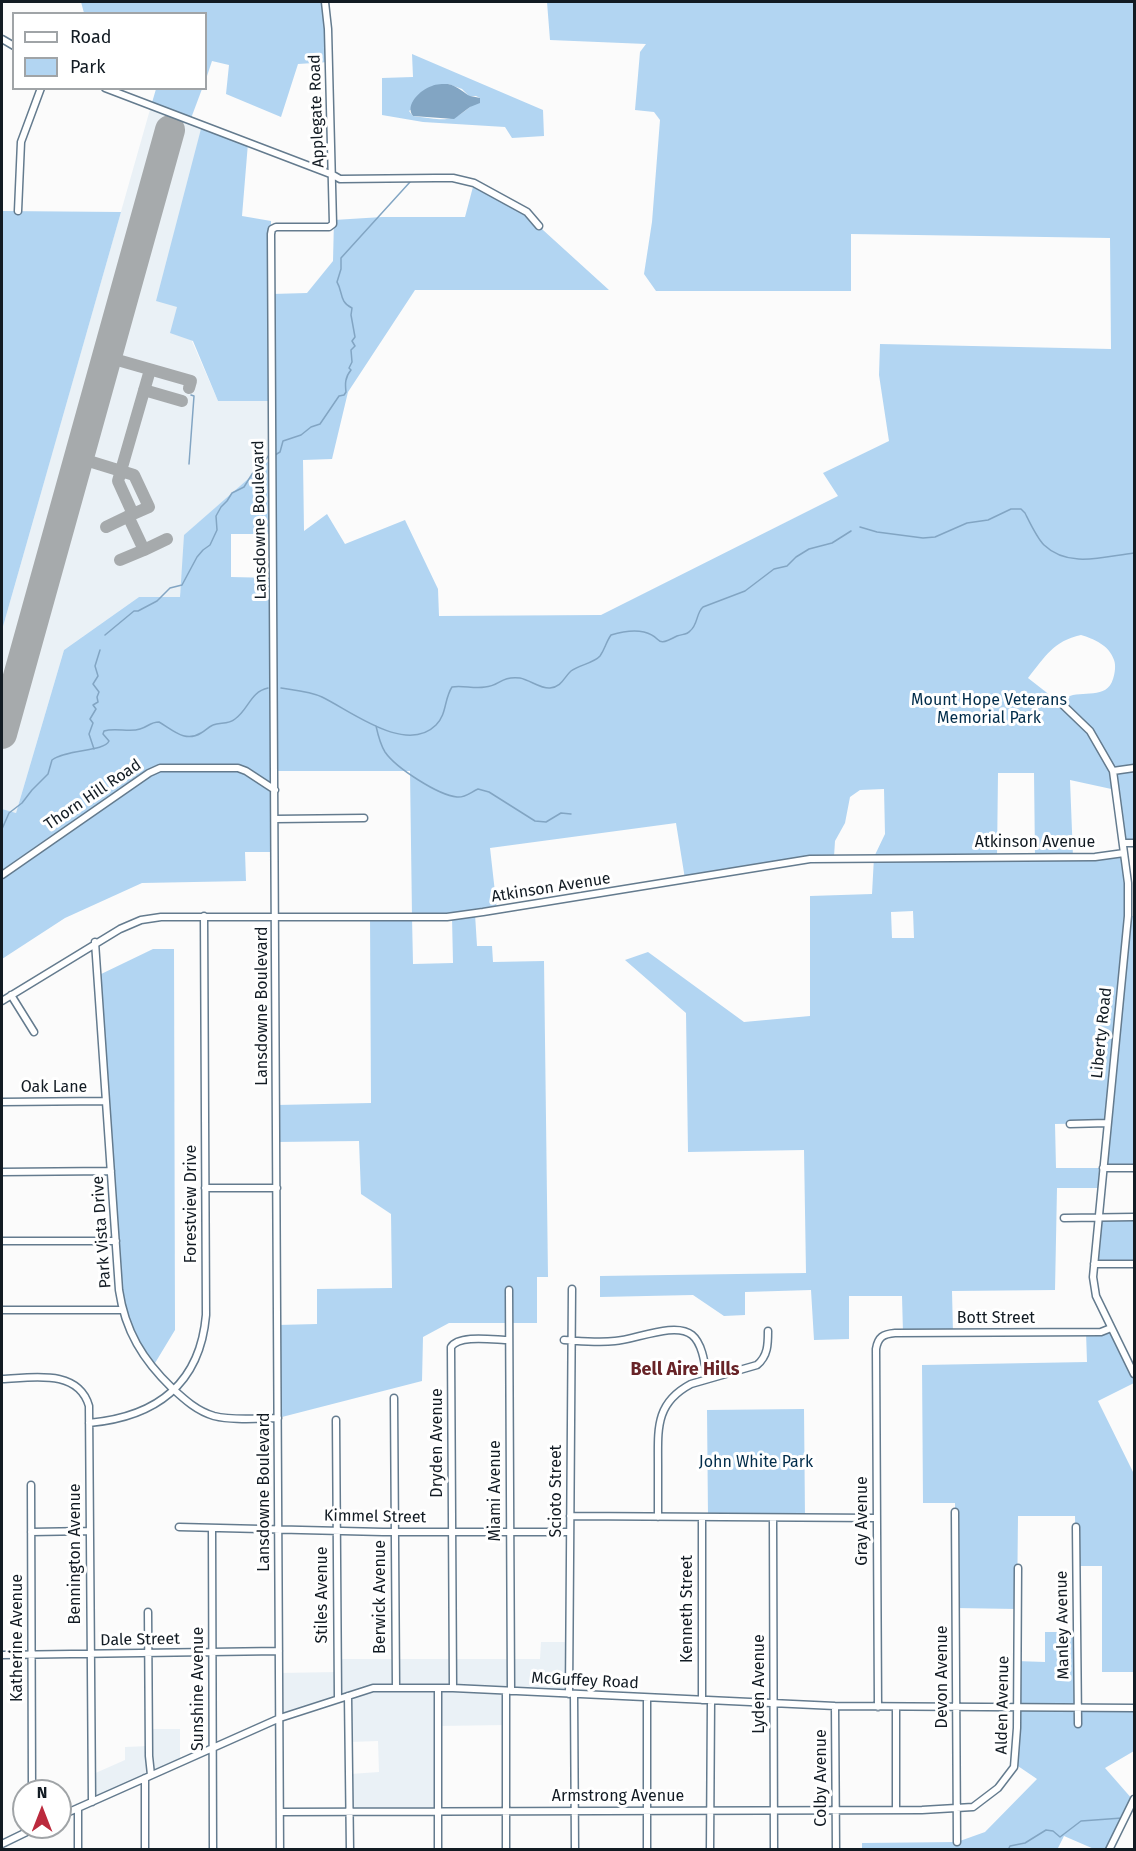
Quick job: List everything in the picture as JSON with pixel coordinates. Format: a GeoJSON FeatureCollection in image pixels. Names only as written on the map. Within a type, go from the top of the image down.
{"type":"FeatureCollection","features":[{"type":"Feature","properties":{"kind":"street","name":"Applegate Road"},"geometry":{"type":"LineString","coordinates":[[325,2],[328,29],[334,220]]}},
{"type":"Feature","properties":{"kind":"street"},"geometry":{"type":"LineString","coordinates":[[18,211],[21,142],[40,90]]}},
{"type":"Feature","properties":{"kind":"street"},"geometry":{"type":"LineString","coordinates":[[110,90],[340,179],[453,178],[474,183],[527,212],[539,226]]}},
{"type":"Feature","properties":{"kind":"street","name":"Lansdowne Boulevard"},"geometry":{"type":"LineString","coordinates":[[280,1850],[271,234],[272,229],[276,227],[329,227],[334,220]]}},
{"type":"Feature","properties":{"kind":"street","name":"Liberty Road"},"geometry":{"type":"LineString","coordinates":[[1063,705],[1090,730],[1113,771],[1128,883],[1128,916],[1093,1283],[1095,1293],[1134,1374]]}},
{"type":"Feature","properties":{"kind":"street","name":"Thorn Hill Road"},"geometry":{"type":"LineString","coordinates":[[2,875],[149,773],[160,768],[238,768],[275,790]]}},
{"type":"Feature","properties":{"kind":"street"},"geometry":{"type":"LineString","coordinates":[[1113,771],[1134,768]]}},
{"type":"Feature","properties":{"kind":"street"},"geometry":{"type":"LineString","coordinates":[[275,819],[364,818]]}},
{"type":"Feature","properties":{"kind":"street"},"geometry":{"type":"LineString","coordinates":[[1123,843],[1134,843]]}},
{"type":"Feature","properties":{"kind":"street","name":"Atkinson Avenue"},"geometry":{"type":"LineString","coordinates":[[2,1001],[95,942],[141,920],[160,917],[440,917],[824,858],[1095,857],[1124,853]]}},
{"type":"Feature","properties":{"kind":"street","name":"Forestview Drive"},"geometry":{"type":"LineString","coordinates":[[89,1424],[112,1421],[152,1407],[173,1389],[192,1365],[205,1327],[204,916]]}},
{"type":"Feature","properties":{"kind":"street","name":"Park Vista Drive"},"geometry":{"type":"LineString","coordinates":[[95,942],[116,1241],[123,1310],[129,1331],[152,1368],[192,1405],[216,1416],[278,1418]]}},
{"type":"Feature","properties":{"kind":"street"},"geometry":{"type":"LineString","coordinates":[[11,995],[34,1032]]}},
{"type":"Feature","properties":{"kind":"street","name":"Oak Lane"},"geometry":{"type":"LineString","coordinates":[[2,1102],[106,1101]]}},
{"type":"Feature","properties":{"kind":"street"},"geometry":{"type":"LineString","coordinates":[[1070,1124],[1107,1123]]}},
{"type":"Feature","properties":{"kind":"street"},"geometry":{"type":"LineString","coordinates":[[1103,1168],[1134,1168]]}},
{"type":"Feature","properties":{"kind":"street"},"geometry":{"type":"LineString","coordinates":[[2,1172],[111,1171]]}},
{"type":"Feature","properties":{"kind":"street"},"geometry":{"type":"LineString","coordinates":[[205,1188],[277,1188]]}},
{"type":"Feature","properties":{"kind":"street"},"geometry":{"type":"LineString","coordinates":[[1064,1218],[1134,1217]]}},
{"type":"Feature","properties":{"kind":"street"},"geometry":{"type":"LineString","coordinates":[[2,1241],[116,1241]]}},
{"type":"Feature","properties":{"kind":"street"},"geometry":{"type":"LineString","coordinates":[[1094,1264],[1134,1264]]}},
{"type":"Feature","properties":{"kind":"street","name":"Scioto Street"},"geometry":{"type":"LineString","coordinates":[[572,1289],[567,1341],[574,1850]]}},
{"type":"Feature","properties":{"kind":"street","name":"Miami Avenue"},"geometry":{"type":"LineString","coordinates":[[506,1850],[510,1532],[509,1290]]}},
{"type":"Feature","properties":{"kind":"street"},"geometry":{"type":"LineString","coordinates":[[2,1310],[123,1310]]}},
{"type":"Feature","properties":{"kind":"street","name":"Bott Street"},"geometry":{"type":"LineString","coordinates":[[881,1336],[895,1333],[1101,1332],[1112,1328]]}},
{"type":"Feature","properties":{"kind":"street"},"geometry":{"type":"LineString","coordinates":[[658,1517],[658,1433],[662,1414],[672,1397],[682,1388],[707,1378],[746,1369],[760,1362],[767,1350],[768,1330]]}},
{"type":"Feature","properties":{"kind":"street"},"geometry":{"type":"LineString","coordinates":[[567,1341],[615,1341],[662,1331],[686,1332],[698,1341],[707,1378]]}},
{"type":"Feature","properties":{"kind":"street","name":"Gray Avenue"},"geometry":{"type":"LineString","coordinates":[[878,1707],[876,1349],[881,1336]]}},
{"type":"Feature","properties":{"kind":"street","name":"Dryden Avenue"},"geometry":{"type":"LineString","coordinates":[[453,1688],[451,1347],[454,1342],[465,1339],[509,1340]]}},
{"type":"Feature","properties":{"kind":"street","name":"Bennington Avenue"},"geometry":{"type":"LineString","coordinates":[[2,1379],[55,1378],[72,1383],[83,1393],[87,1401],[92,1802]]}},
{"type":"Feature","properties":{"kind":"street","name":"Berwick Avenue"},"geometry":{"type":"LineString","coordinates":[[394,1398],[396,1687]]}},
{"type":"Feature","properties":{"kind":"street","name":"Stiles Avenue"},"geometry":{"type":"LineString","coordinates":[[336,1420],[338,1699]]}},
{"type":"Feature","properties":{"kind":"street","name":"Katherine Avenue"},"geometry":{"type":"LineString","coordinates":[[31,1485],[32,1779]]}},
{"type":"Feature","properties":{"kind":"street","name":"Devon Avenue"},"geometry":{"type":"LineString","coordinates":[[955,1512],[957,1842]]}},
{"type":"Feature","properties":{"kind":"street"},"geometry":{"type":"LineString","coordinates":[[570,1516],[877,1518]]}},
{"type":"Feature","properties":{"kind":"street","name":"Kenneth Street"},"geometry":{"type":"LineString","coordinates":[[702,1517],[702,1700]]}},
{"type":"Feature","properties":{"kind":"street","name":"Lyden Avenue"},"geometry":{"type":"LineString","coordinates":[[773,1518],[774,1850]]}},
{"type":"Feature","properties":{"kind":"street","name":"Kimmel Street"},"geometry":{"type":"LineString","coordinates":[[179,1527],[570,1532]]}},
{"type":"Feature","properties":{"kind":"street","name":"Manley Avenue"},"geometry":{"type":"LineString","coordinates":[[1076,1527],[1078,1724]]}},
{"type":"Feature","properties":{"kind":"street","name":"Sunshine Avenue"},"geometry":{"type":"LineString","coordinates":[[212,1529],[213,1850]]}},
{"type":"Feature","properties":{"kind":"street"},"geometry":{"type":"LineString","coordinates":[[31,1532],[90,1532]]}},
{"type":"Feature","properties":{"kind":"street","name":"Alden Avenue"},"geometry":{"type":"LineString","coordinates":[[957,1809],[980,1804],[1011,1772],[1016,1758],[1018,1568]]}},
{"type":"Feature","properties":{"kind":"street"},"geometry":{"type":"LineString","coordinates":[[145,1850],[149,1756],[148,1612]]}},
{"type":"Feature","properties":{"kind":"street","name":"Dale Street"},"geometry":{"type":"LineString","coordinates":[[2,1655],[279,1651]]}},
{"type":"Feature","properties":{"kind":"street","name":"McGuffey Road"},"geometry":{"type":"LineString","coordinates":[[72,1811],[280,1718],[373,1688],[453,1688],[836,1706],[1134,1708]]}},
{"type":"Feature","properties":{"kind":"street"},"geometry":{"type":"LineString","coordinates":[[438,1688],[438,1850]]}},
{"type":"Feature","properties":{"kind":"street"},"geometry":{"type":"LineString","coordinates":[[348,1696],[350,1850]]}},
{"type":"Feature","properties":{"kind":"street"},"geometry":{"type":"LineString","coordinates":[[647,1698],[647,1850]]}},
{"type":"Feature","properties":{"kind":"street"},"geometry":{"type":"LineString","coordinates":[[710,1850],[711,1701]]}},
{"type":"Feature","properties":{"kind":"street","name":"Colby Avenue"},"geometry":{"type":"LineString","coordinates":[[836,1706],[836,1850]]}},
{"type":"Feature","properties":{"kind":"street"},"geometry":{"type":"LineString","coordinates":[[896,1707],[896,1809]]}},
{"type":"Feature","properties":{"kind":"street"},"geometry":{"type":"LineString","coordinates":[[1109,1850],[1133,1803]]}},
{"type":"Feature","properties":{"kind":"street"},"geometry":{"type":"LineString","coordinates":[[78,1808],[78,1850]]}},
{"type":"Feature","properties":{"kind":"street","name":"Armstrong Avenue"},"geometry":{"type":"LineString","coordinates":[[280,1812],[957,1809]]}},
{"type":"Feature","properties":{"kind":"street"},"geometry":{"type":"LineString","coordinates":[[2,1844],[11,1839],[11,1850]]}},
{"type":"Feature","properties":{"kind":"shaded area"},"geometry":{"type":"Polygon","coordinates":[[[448,84],[470,96],[480,98],[480,103],[470,107],[454,119],[413,116],[412,102],[419,94],[434,85],[448,84]]]}},
{"type":"Feature","properties":{"kind":"shaded area"},"geometry":{"type":"Polygon","coordinates":[[[151,106],[202,125],[177,307],[218,401],[272,401],[272,458],[185,535],[180,597],[139,597],[64,650],[16,813],[2,809],[2,630],[151,106]]]}},
{"type":"Feature","properties":{"kind":"shaded area"},"geometry":{"type":"Polygon","coordinates":[[[541,1642],[570,1642],[569,1694],[506,1691],[506,1725],[438,1726],[437,1810],[350,1811],[350,1774],[379,1772],[378,1741],[350,1742],[348,1696],[280,1718],[279,1673],[337,1672],[337,1659],[540,1659],[541,1642]]]}},
{"type":"Feature","properties":{"kind":"shaded area"},"geometry":{"type":"Polygon","coordinates":[[[149,1729],[180,1729],[180,1763],[92,1802],[91,1775],[125,1760],[125,1747],[149,1746],[149,1729]]]}},
{"type":"Feature","properties":{"kind":"green space"},"geometry":{"type":"Polygon","coordinates":[[[81,2],[325,2],[329,62],[298,64],[281,117],[226,94],[229,65],[212,61],[207,76],[207,12],[84,12],[81,2]]]}},
{"type":"Feature","properties":{"kind":"green space","name":"Mount Hope Veterans Memorial Park"},"geometry":{"type":"Polygon","coordinates":[[[547,2],[1134,2],[1134,843],[1123,843],[1116,790],[1070,780],[1073,857],[1124,853],[1128,916],[1134,916],[1134,1168],[1103,1168],[1101,1188],[1057,1188],[1055,1290],[952,1291],[953,1333],[903,1333],[902,1296],[849,1296],[849,1339],[814,1340],[811,1290],[745,1292],[745,1315],[724,1316],[693,1295],[600,1297],[600,1276],[806,1273],[804,1150],[688,1152],[686,1013],[625,960],[648,952],[744,1022],[810,1016],[810,896],[872,894],[874,857],[885,834],[884,789],[860,790],[850,797],[845,823],[835,841],[834,857],[685,879],[676,823],[490,848],[497,910],[475,914],[477,946],[492,946],[493,962],[544,961],[548,1277],[537,1277],[537,1323],[449,1323],[423,1337],[422,1381],[278,1418],[278,1325],[317,1324],[317,1289],[392,1288],[391,1214],[361,1194],[359,1141],[277,1142],[277,1105],[371,1103],[370,916],[412,916],[410,771],[275,771],[275,852],[245,852],[246,881],[142,883],[65,918],[2,959],[2,809],[16,813],[64,650],[139,597],[180,597],[184,535],[272,458],[272,401],[218,401],[193,341],[170,333],[177,307],[156,301],[202,125],[248,143],[242,216],[271,221],[272,294],[307,293],[333,261],[334,220],[382,217],[465,217],[474,183],[527,212],[543,230],[609,290],[415,290],[348,392],[332,459],[303,460],[304,531],[327,514],[345,544],[405,520],[438,589],[439,616],[601,615],[838,496],[823,473],[889,441],[879,375],[880,344],[1111,349],[1110,238],[851,234],[851,291],[656,291],[644,274],[652,222],[660,120],[654,112],[635,110],[640,52],[646,44],[550,40],[547,2]],[[231,534],[231,577],[274,578],[273,534],[231,534]],[[1081,635],[1063,641],[1050,651],[1028,678],[1060,703],[1067,697],[1100,692],[1110,686],[1114,677],[1115,664],[1109,650],[1081,635]],[[998,773],[997,857],[1035,857],[1034,773],[998,773]],[[913,911],[891,912],[892,938],[914,938],[913,911]],[[412,917],[413,964],[453,963],[452,917],[412,917]],[[1107,1123],[1055,1124],[1056,1168],[1103,1168],[1107,1123]]]}},
{"type":"Feature","properties":{"kind":"green space"},"geometry":{"type":"Polygon","coordinates":[[[412,54],[543,110],[544,136],[512,138],[505,127],[423,122],[382,115],[382,78],[413,77],[412,54]],[[448,84],[409,111],[413,116],[450,119],[480,98],[469,96],[462,89],[448,84]]]}},
{"type":"Feature","properties":{"kind":"green space"},"geometry":{"type":"Polygon","coordinates":[[[156,90],[202,90],[190,121],[151,106],[156,90]]]}},
{"type":"Feature","properties":{"kind":"green space"},"geometry":{"type":"Polygon","coordinates":[[[2,211],[121,212],[2,630],[2,211]]]}},
{"type":"Feature","properties":{"kind":"green space"},"geometry":{"type":"Polygon","coordinates":[[[153,949],[174,949],[175,1330],[152,1368],[121,1301],[97,976],[153,949]]]}},
{"type":"Feature","properties":{"kind":"green space"},"geometry":{"type":"Polygon","coordinates":[[[1098,1217],[1134,1217],[1134,1264],[1094,1264],[1098,1217]]]}},
{"type":"Feature","properties":{"kind":"green space"},"geometry":{"type":"Polygon","coordinates":[[[1111,1328],[1134,1374],[1134,1383],[1098,1401],[1134,1474],[1134,1672],[1102,1672],[1102,1566],[1076,1566],[1075,1516],[1018,1516],[1017,1609],[956,1608],[955,1503],[923,1503],[922,1365],[1087,1362],[1086,1332],[1111,1328]]]}},
{"type":"Feature","properties":{"kind":"green space","name":"John White Park"},"geometry":{"type":"Polygon","coordinates":[[[804,1409],[805,1518],[708,1517],[707,1410],[804,1409]]]}},
{"type":"Feature","properties":{"kind":"green space"},"geometry":{"type":"Polygon","coordinates":[[[1045,1632],[1077,1632],[1077,1708],[1134,1708],[1134,1751],[1105,1768],[1133,1800],[1109,1849],[1094,1849],[1064,1836],[1057,1850],[862,1850],[862,1843],[957,1842],[985,1832],[1037,1779],[1015,1764],[1016,1661],[1045,1662],[1045,1632]]]}},
{"type":"Feature","properties":{"kind":"waterway"},"geometry":{"type":"LineString","coordinates":[[275,455],[280,452],[283,441],[301,435],[311,427],[320,424],[339,396],[346,392],[346,381],[352,362],[351,350],[355,346],[352,341],[355,337],[352,308],[343,300],[337,282],[341,269],[341,258],[410,182]]}},
{"type":"Feature","properties":{"kind":"waterway"},"geometry":{"type":"LineString","coordinates":[[189,464],[194,396],[191,395]]}},
{"type":"Feature","properties":{"kind":"waterway"},"geometry":{"type":"LineString","coordinates":[[105,635],[134,611],[157,601],[170,588],[182,585],[197,557],[210,545],[217,530],[216,516],[221,507],[232,493],[244,487],[254,471],[269,455]]}},
{"type":"Feature","properties":{"kind":"waterway"},"geometry":{"type":"LineString","coordinates":[[860,527],[877,532],[923,538],[935,537],[967,523],[988,520],[1011,509],[1021,509],[1044,545],[1065,557],[1088,559],[1134,553]]}},
{"type":"Feature","properties":{"kind":"waterway"},"geometry":{"type":"LineString","coordinates":[[281,688],[317,695],[379,728],[394,733],[410,735],[424,733],[440,721],[452,687],[485,687],[513,678],[524,679],[543,687],[554,687],[560,684],[571,671],[600,656],[611,635],[640,631],[664,642],[687,633],[693,628],[703,607],[745,591],[774,569],[787,566],[809,549],[832,543],[851,531]]}},
{"type":"Feature","properties":{"kind":"waterway"},"geometry":{"type":"LineString","coordinates":[[94,749],[89,734],[93,723],[90,719],[96,709],[93,705],[98,702],[99,692],[93,684],[98,676],[95,666],[100,650]]}},
{"type":"Feature","properties":{"kind":"waterway"},"geometry":{"type":"LineString","coordinates":[[2,829],[9,813],[22,803],[48,774],[52,760],[58,756],[106,745],[109,741],[103,734],[104,731],[136,730],[159,722],[184,736],[195,736],[213,725],[232,721],[240,715],[257,693],[268,688]]}},
{"type":"Feature","properties":{"kind":"waterway"},"geometry":{"type":"LineString","coordinates":[[376,726],[382,746],[390,758],[408,773],[439,791],[460,797],[478,789],[489,792],[535,821],[546,822],[561,813],[571,814]]}},
{"type":"Feature","properties":{"kind":"waterway"},"geometry":{"type":"LineString","coordinates":[[1008,1850],[1010,1846],[1025,1843],[1046,1830],[1053,1831],[1060,1837],[1081,1821],[1122,1818]]}},
{"type":"Feature","properties":{"kind":"taxiway"},"geometry":{"type":"LineString","coordinates":[[107,357],[191,381],[189,388]]}},
{"type":"Feature","properties":{"kind":"taxiway"},"geometry":{"type":"LineString","coordinates":[[106,527],[133,514],[118,481],[150,370]]}},
{"type":"Feature","properties":{"kind":"taxiway"},"geometry":{"type":"LineString","coordinates":[[144,390],[182,401]]}},
{"type":"Feature","properties":{"kind":"taxiway"},"geometry":{"type":"LineString","coordinates":[[79,458],[134,475],[149,507],[133,514]]}},
{"type":"Feature","properties":{"kind":"taxiway"},"geometry":{"type":"LineString","coordinates":[[120,560],[144,550],[128,516]]}},
{"type":"Feature","properties":{"kind":"taxiway"},"geometry":{"type":"LineString","coordinates":[[144,550],[167,539]]}},
{"type":"Feature","properties":{"kind":"runway"},"geometry":{"type":"LineString","coordinates":[[2,734],[170,130]]}},
{"type":"Feature","properties":{"kind":"district","name":"Bell Aire Hills"},"geometry":{"type":"Point","coordinates":[685,1370]}}]}
